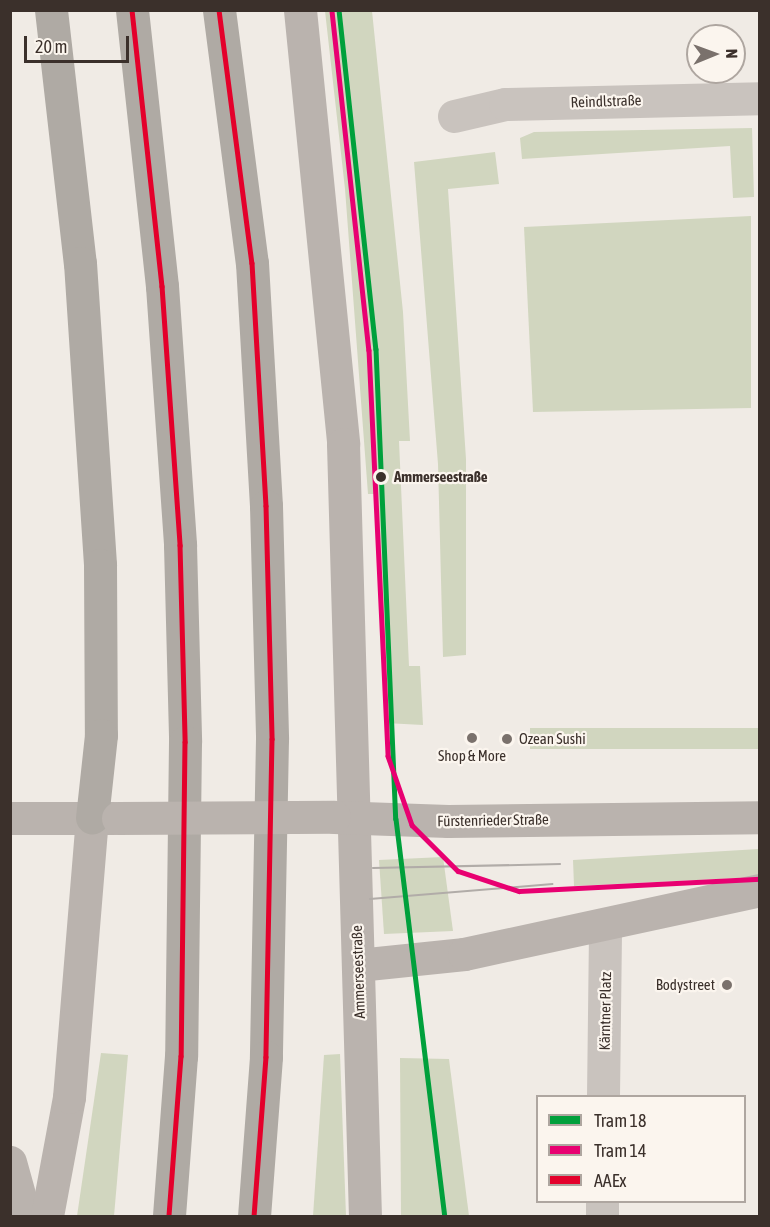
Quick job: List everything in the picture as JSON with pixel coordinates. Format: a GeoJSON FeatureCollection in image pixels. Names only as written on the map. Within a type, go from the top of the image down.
{"type":"FeatureCollection","features":[{"type":"Feature","properties":{"kind":"highway"},"geometry":{"type":"LineString","coordinates":[[51,10],[80,263],[100,565],[101,735],[105,818]]}},
{"type":"Feature","properties":{"kind":"highway"},"geometry":{"type":"LineString","coordinates":[[132,10],[155,207],[180,545],[185,742],[181,1056],[169,1216]]}},
{"type":"Feature","properties":{"kind":"highway"},"geometry":{"type":"LineString","coordinates":[[219,10],[252,263],[266,506],[272,751],[266,1057],[254,1216]]}},
{"type":"Feature","properties":{"kind":"main road","name":"Ammerseestraße"},"geometry":{"type":"LineString","coordinates":[[300,10],[343,444],[344,818],[358,965],[364,1216]]}},
{"type":"Feature","properties":{"kind":"main road","name":"Fürstenrieder Straße"},"geometry":{"type":"LineString","coordinates":[[10,818],[759,817]]}},
{"type":"Feature","properties":{"kind":"main road"},"geometry":{"type":"LineString","coordinates":[[47,1216],[69,1097],[105,818]]}},
{"type":"Feature","properties":{"kind":"main road"},"geometry":{"type":"LineString","coordinates":[[358,965],[430,959],[605,926],[759,890]]}},
{"type":"Feature","properties":{"kind":"main road"},"geometry":{"type":"LineString","coordinates":[[10,1162],[25,1216]]}},
{"type":"Feature","properties":{"kind":"street","name":"Reindlstraße"},"geometry":{"type":"LineString","coordinates":[[454,116],[505,104],[759,98]]}},
{"type":"Feature","properties":{"kind":"street","name":"Kärntner Platz"},"geometry":{"type":"LineString","coordinates":[[603,1095],[605,926]]}},
{"type":"Feature","properties":{"kind":"green space"},"geometry":{"type":"Polygon","coordinates":[[[325,11],[372,11],[403,312],[410,441],[399,441],[409,666],[420,666],[423,725],[385,723],[377,494],[368,494],[345,189],[325,11]]]}},
{"type":"Feature","properties":{"kind":"green space"},"geometry":{"type":"Polygon","coordinates":[[[752,128],[754,197],[733,198],[730,146],[522,159],[520,138],[534,132],[752,128]]]}},
{"type":"Feature","properties":{"kind":"green space"},"geometry":{"type":"Polygon","coordinates":[[[495,152],[499,184],[448,189],[466,459],[466,655],[443,657],[438,464],[414,162],[495,152]]]}},
{"type":"Feature","properties":{"kind":"green space"},"geometry":{"type":"Polygon","coordinates":[[[751,216],[751,408],[533,412],[524,227],[751,216]]]}},
{"type":"Feature","properties":{"kind":"green space"},"geometry":{"type":"Polygon","coordinates":[[[530,728],[759,728],[759,749],[530,749],[530,728]]]}},
{"type":"Feature","properties":{"kind":"green space"},"geometry":{"type":"Polygon","coordinates":[[[759,849],[759,877],[574,886],[573,860],[759,849]]]}},
{"type":"Feature","properties":{"kind":"green space"},"geometry":{"type":"Polygon","coordinates":[[[443,857],[453,931],[384,934],[379,860],[443,857]]]}},
{"type":"Feature","properties":{"kind":"green space"},"geometry":{"type":"Polygon","coordinates":[[[101,1053],[128,1055],[114,1216],[77,1216],[101,1053]]]}},
{"type":"Feature","properties":{"kind":"green space"},"geometry":{"type":"Polygon","coordinates":[[[340,1054],[346,1216],[313,1216],[324,1055],[340,1054]]]}},
{"type":"Feature","properties":{"kind":"green space"},"geometry":{"type":"Polygon","coordinates":[[[400,1058],[449,1059],[469,1216],[401,1216],[400,1058]]]}},
{"type":"Feature","properties":{"kind":"tram line","name":"18"},"geometry":{"type":"LineString","coordinates":[[339,10],[376,349],[396,819],[445,1216]]}},
{"type":"Feature","properties":{"kind":"tram line","name":"14"},"geometry":{"type":"LineString","coordinates":[[332,11],[369,350],[388,756],[412,825],[458,871],[519,891],[760,879]]}},
{"type":"Feature","properties":{"kind":"tram line"},"geometry":{"type":"LineString","coordinates":[[373,868],[560,864]]}},
{"type":"Feature","properties":{"kind":"tram line"},"geometry":{"type":"LineString","coordinates":[[370,899],[552,884]]}},
{"type":"Feature","properties":{"kind":"transit line","name":"AAEx"},"geometry":{"type":"LineString","coordinates":[[132,10],[162,286],[180,545],[185,742],[181,1056],[169,1216]]}},
{"type":"Feature","properties":{"kind":"transit line","name":"AAEx"},"geometry":{"type":"LineString","coordinates":[[219,10],[252,263],[266,506],[272,739],[266,1057],[254,1216]]}},
{"type":"Feature","properties":{"kind":"place","name":"Ammerseestraße"},"geometry":{"type":"Point","coordinates":[381,477]}},
{"type":"Feature","properties":{"kind":"place","name":"Shop & More"},"geometry":{"type":"Point","coordinates":[472,738]}},
{"type":"Feature","properties":{"kind":"place","name":"Ozean Sushi"},"geometry":{"type":"Point","coordinates":[507,739]}},
{"type":"Feature","properties":{"kind":"place","name":"Bodystreet"},"geometry":{"type":"Point","coordinates":[727,985]}}]}
